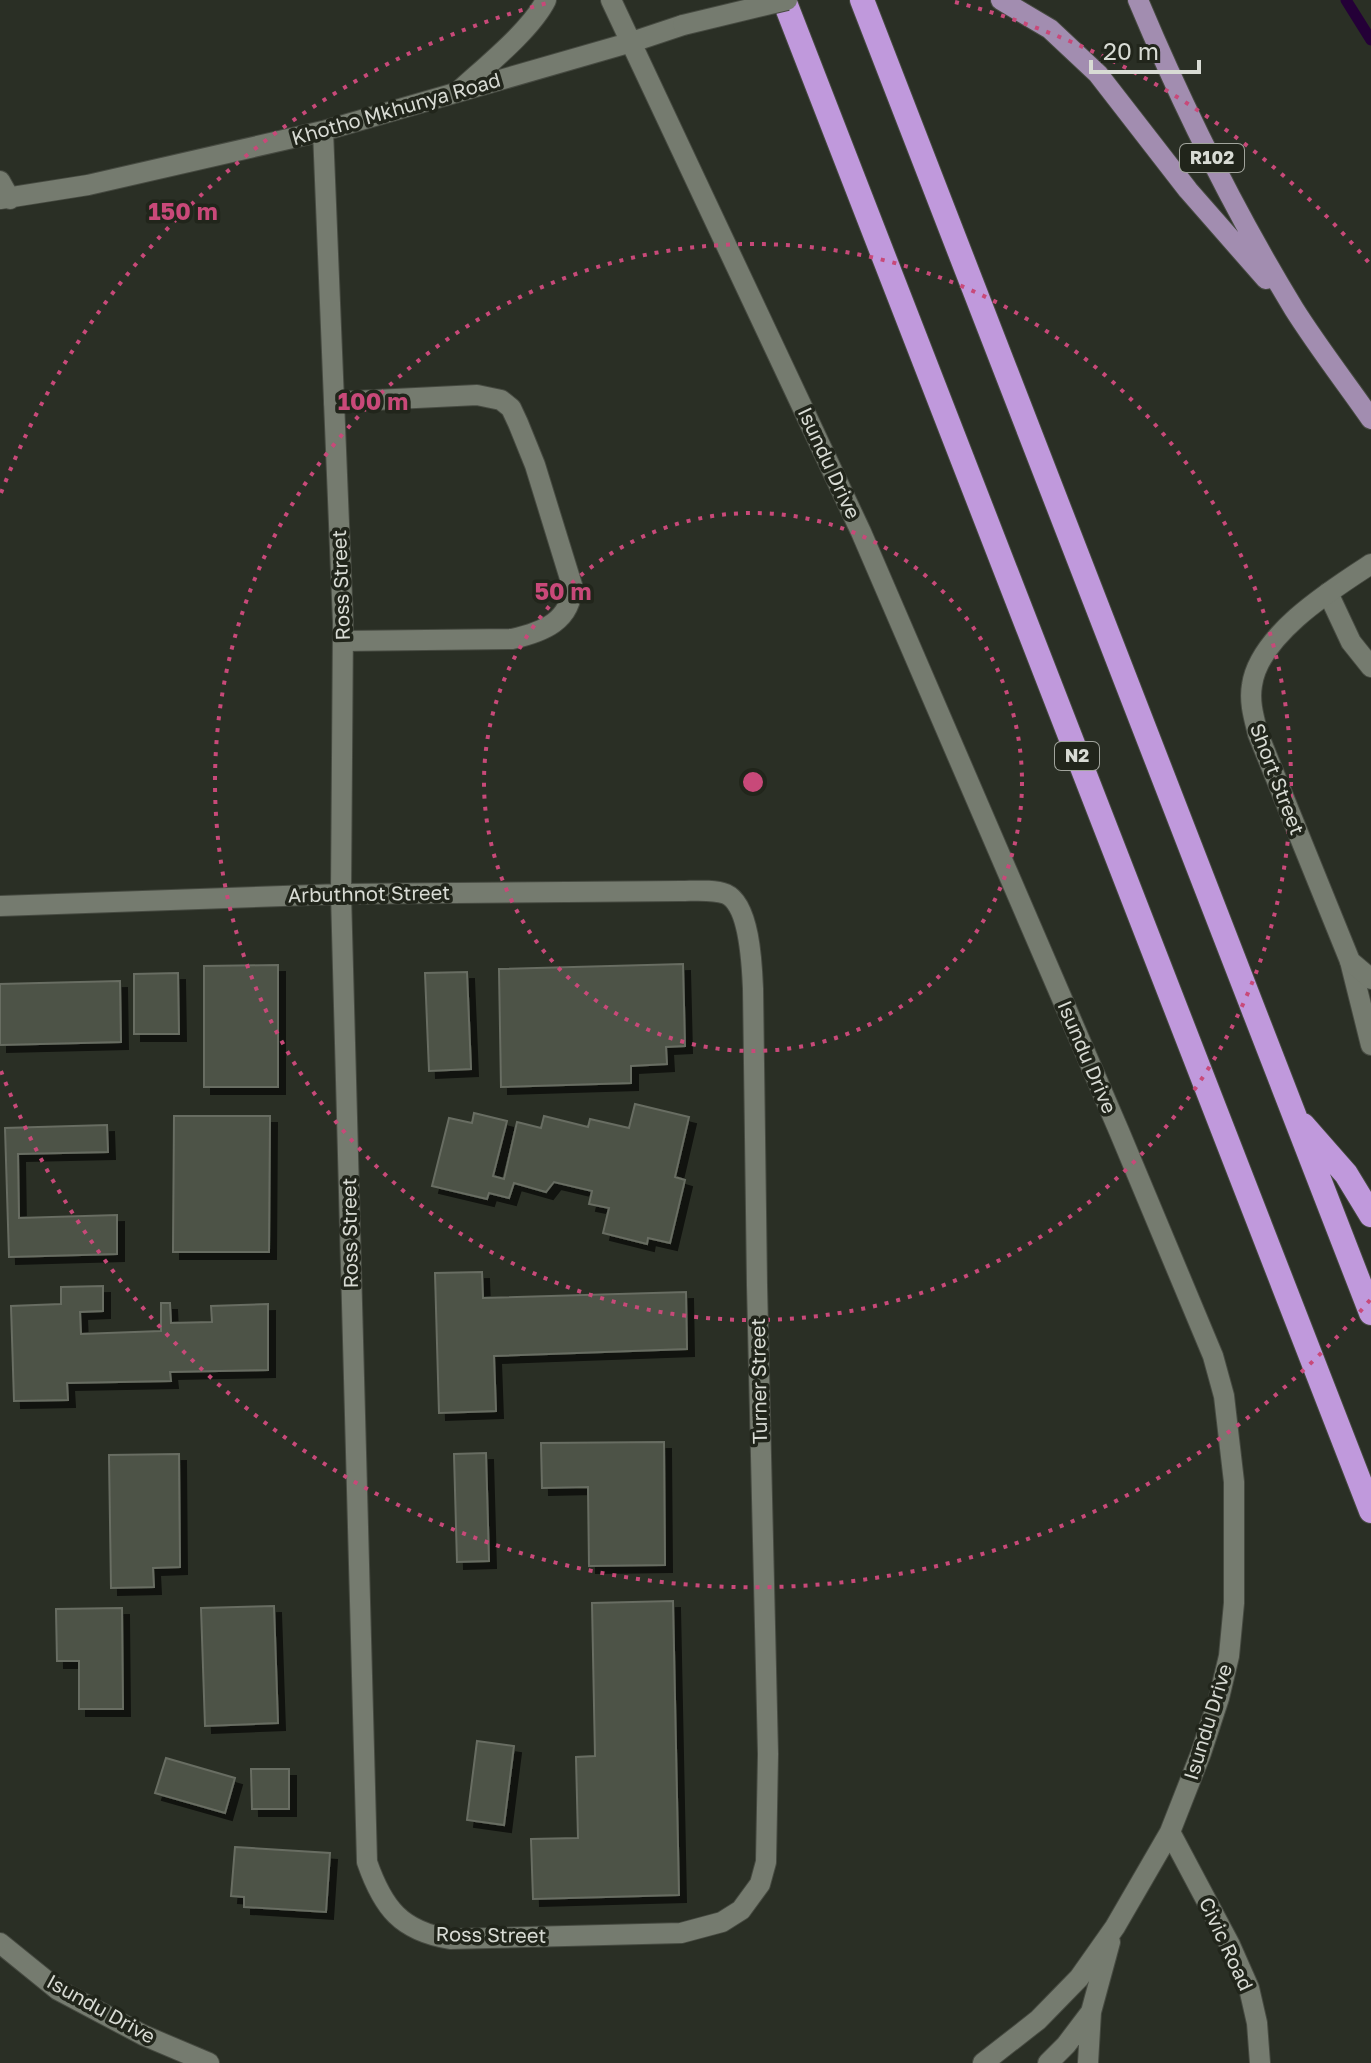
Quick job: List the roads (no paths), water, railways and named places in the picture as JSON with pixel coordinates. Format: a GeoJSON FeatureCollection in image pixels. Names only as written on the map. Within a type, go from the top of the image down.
{"type":"FeatureCollection","features":[{"type":"Feature","properties":{"kind":"highway","name":"N2"},"geometry":{"type":"LineString","coordinates":[[786,0],[1371,1511]]}},
{"type":"Feature","properties":{"kind":"highway"},"geometry":{"type":"LineString","coordinates":[[862,0],[1371,1313]]}},
{"type":"Feature","properties":{"kind":"highway"},"geometry":{"type":"LineString","coordinates":[[1293,1114],[1346,1174],[1371,1215]]}},
{"type":"Feature","properties":{"kind":"main road"},"geometry":{"type":"LineString","coordinates":[[1001,0],[1050,29],[1098,74],[1188,190],[1296,312]]}},
{"type":"Feature","properties":{"kind":"main road","name":"R102"},"geometry":{"type":"LineString","coordinates":[[1138,0],[1238,212],[1296,312],[1371,419]]}},
{"type":"Feature","properties":{"kind":"street"},"geometry":{"type":"LineString","coordinates":[[457,93],[510,43],[546,0]]}},
{"type":"Feature","properties":{"kind":"street","name":"Isundu Drive"},"geometry":{"type":"LineString","coordinates":[[611,0],[861,532],[1119,1131],[1213,1356],[1224,1396],[1234,1482],[1234,1603],[1229,1656],[1201,1753],[1170,1832],[1115,1927],[1079,1978],[1038,2020],[983,2063]]}},
{"type":"Feature","properties":{"kind":"street","name":"Khotho Mkhunya Road"},"geometry":{"type":"LineString","coordinates":[[3,193],[88,185],[323,131],[683,25],[786,0]]}},
{"type":"Feature","properties":{"kind":"street","name":"Ross Street"},"geometry":{"type":"LineString","coordinates":[[323,131],[343,641],[341,894],[367,1862],[385,1902],[396,1914],[412,1928],[428,1936],[450,1939],[681,1933],[722,1922],[741,1910],[760,1884],[766,1862]]}},
{"type":"Feature","properties":{"kind":"street"},"geometry":{"type":"LineString","coordinates":[[334,402],[477,395],[501,400],[511,408],[535,465],[572,585],[570,603],[564,614],[532,635],[486,640],[343,641]]}},
{"type":"Feature","properties":{"kind":"street","name":"Short Street"},"geometry":{"type":"LineString","coordinates":[[1371,564],[1328,593],[1274,640],[1264,653],[1252,684],[1251,701],[1258,734],[1350,961],[1371,979]]}},
{"type":"Feature","properties":{"kind":"street"},"geometry":{"type":"LineString","coordinates":[[1328,593],[1351,642],[1371,667]]}},
{"type":"Feature","properties":{"kind":"street","name":"Arbuthnot Street"},"geometry":{"type":"LineString","coordinates":[[0,906],[341,894],[681,891],[727,894],[736,903]]}},
{"type":"Feature","properties":{"kind":"street","name":"Turner Street"},"geometry":{"type":"LineString","coordinates":[[736,903],[752,960],[753,989],[768,1754],[766,1862]]}},
{"type":"Feature","properties":{"kind":"street"},"geometry":{"type":"LineString","coordinates":[[1350,961],[1371,1045]]}},
{"type":"Feature","properties":{"kind":"street","name":"Civic Road"},"geometry":{"type":"LineString","coordinates":[[1170,1832],[1230,1945],[1249,1988],[1257,2023],[1260,2063]]}},
{"type":"Feature","properties":{"kind":"street"},"geometry":{"type":"LineString","coordinates":[[1088,2063],[1091,2012],[1115,1927]]}},
{"type":"Feature","properties":{"kind":"street","name":"Isundu Drive"},"geometry":{"type":"LineString","coordinates":[[0,1943],[58,1990],[143,2035],[209,2063]]}},
{"type":"Feature","properties":{"kind":"street"},"geometry":{"type":"LineString","coordinates":[[1048,2063],[1091,2012]]}},
{"type":"Feature","properties":{"kind":"waterway"},"geometry":{"type":"LineString","coordinates":[[1346,0],[1371,40]]}}]}
